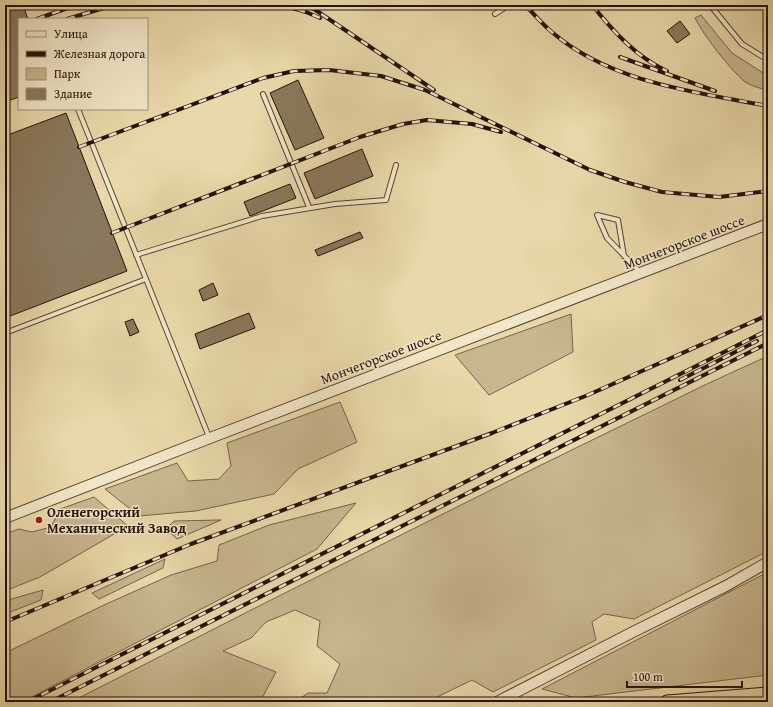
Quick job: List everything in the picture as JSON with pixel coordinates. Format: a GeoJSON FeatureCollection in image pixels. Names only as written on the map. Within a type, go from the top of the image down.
{"type":"FeatureCollection","features":[{"type":"Feature","properties":{"kind":"highway"},"geometry":{"type":"LineString","coordinates":[[667,702],[768,694]]}},
{"type":"Feature","properties":{"kind":"street","name":"Мончегорское шоссе"},"geometry":{"type":"LineString","coordinates":[[8,515],[642,274],[768,224]]}},
{"type":"Feature","properties":{"kind":"street"},"geometry":{"type":"LineString","coordinates":[[497,702],[768,562]]}},
{"type":"Feature","properties":{"kind":"lane"},"geometry":{"type":"LineString","coordinates":[[495,14],[509,5]]}},
{"type":"Feature","properties":{"kind":"lane"},"geometry":{"type":"LineString","coordinates":[[710,5],[742,44],[768,60]]}},
{"type":"Feature","properties":{"kind":"lane"},"geometry":{"type":"LineString","coordinates":[[263,94],[309,207]]}},
{"type":"Feature","properties":{"kind":"lane"},"geometry":{"type":"LineString","coordinates":[[78,110],[210,438]]}},
{"type":"Feature","properties":{"kind":"lane"},"geometry":{"type":"LineString","coordinates":[[136,255],[262,216],[309,207],[386,200],[396,165]]}},
{"type":"Feature","properties":{"kind":"lane"},"geometry":{"type":"LineString","coordinates":[[624,256],[618,220],[597,215],[607,238],[624,256],[642,274]]}},
{"type":"Feature","properties":{"kind":"lane"},"geometry":{"type":"LineString","coordinates":[[5,333],[146,279]]}},
{"type":"Feature","properties":{"kind":"green space"},"geometry":{"type":"Polygon","coordinates":[[[701,15],[732,53],[768,76],[768,91],[745,82],[732,69],[699,25],[695,18],[701,15]]]}},
{"type":"Feature","properties":{"kind":"green space"},"geometry":{"type":"Polygon","coordinates":[[[571,314],[573,352],[489,395],[455,355],[571,314]]]}},
{"type":"Feature","properties":{"kind":"green space"},"geometry":{"type":"Polygon","coordinates":[[[768,356],[768,551],[634,619],[604,614],[592,622],[596,640],[493,692],[472,680],[427,702],[295,702],[308,693],[327,693],[340,664],[317,646],[320,621],[295,610],[266,622],[251,638],[223,651],[276,672],[262,698],[279,702],[71,702],[539,466],[709,383],[768,356]]]}},
{"type":"Feature","properties":{"kind":"green space"},"geometry":{"type":"Polygon","coordinates":[[[340,402],[357,442],[298,469],[274,494],[196,511],[139,516],[105,489],[177,463],[188,481],[219,479],[231,466],[227,443],[340,402]]]}},
{"type":"Feature","properties":{"kind":"green space"},"geometry":{"type":"Polygon","coordinates":[[[94,497],[128,526],[40,577],[5,591],[5,534],[19,529],[32,532],[51,527],[60,509],[94,497]]]}},
{"type":"Feature","properties":{"kind":"green space"},"geometry":{"type":"Polygon","coordinates":[[[356,503],[317,549],[22,702],[5,702],[5,653],[104,605],[171,575],[217,561],[219,545],[269,525],[356,503]]]}},
{"type":"Feature","properties":{"kind":"green space"},"geometry":{"type":"Polygon","coordinates":[[[221,520],[177,539],[166,529],[174,521],[221,520]]]}},
{"type":"Feature","properties":{"kind":"green space"},"geometry":{"type":"Polygon","coordinates":[[[165,559],[163,568],[99,599],[92,593],[165,559]]]}},
{"type":"Feature","properties":{"kind":"green space"},"geometry":{"type":"Polygon","coordinates":[[[768,572],[768,675],[576,698],[542,689],[768,572]]]}},
{"type":"Feature","properties":{"kind":"green space"},"geometry":{"type":"Polygon","coordinates":[[[43,590],[41,600],[5,614],[5,596],[8,600],[43,590]]]}},
{"type":"Feature","properties":{"kind":"building"},"geometry":{"type":"Polygon","coordinates":[[[18,5],[23,5],[28,18],[18,18],[18,97],[5,102],[5,10],[18,5]]]}},
{"type":"Feature","properties":{"kind":"building"},"geometry":{"type":"Polygon","coordinates":[[[680,21],[690,34],[677,43],[667,31],[680,21]]]}},
{"type":"Feature","properties":{"kind":"building"},"geometry":{"type":"Polygon","coordinates":[[[298,80],[324,138],[295,150],[270,93],[298,80]]]}},
{"type":"Feature","properties":{"kind":"building"},"geometry":{"type":"Polygon","coordinates":[[[66,113],[127,271],[5,318],[5,136],[66,113]]]}},
{"type":"Feature","properties":{"kind":"building"},"geometry":{"type":"Polygon","coordinates":[[[362,149],[373,176],[315,199],[304,173],[362,149]]]}},
{"type":"Feature","properties":{"kind":"building"},"geometry":{"type":"Polygon","coordinates":[[[290,184],[296,198],[250,216],[244,202],[290,184]]]}},
{"type":"Feature","properties":{"kind":"building"},"geometry":{"type":"Polygon","coordinates":[[[360,232],[363,238],[318,256],[315,250],[360,232]]]}},
{"type":"Feature","properties":{"kind":"building"},"geometry":{"type":"Polygon","coordinates":[[[213,283],[218,295],[203,301],[199,290],[213,283]]]}},
{"type":"Feature","properties":{"kind":"building"},"geometry":{"type":"Polygon","coordinates":[[[249,313],[255,328],[200,349],[195,334],[249,313]]]}},
{"type":"Feature","properties":{"kind":"building"},"geometry":{"type":"Polygon","coordinates":[[[133,319],[139,332],[130,336],[125,322],[133,319]]]}},
{"type":"Feature","properties":{"kind":"railway"},"geometry":{"type":"LineString","coordinates":[[40,18],[76,5]]}},
{"type":"Feature","properties":{"kind":"railway"},"geometry":{"type":"LineString","coordinates":[[70,18],[114,5]]}},
{"type":"Feature","properties":{"kind":"railway"},"geometry":{"type":"LineString","coordinates":[[282,5],[320,18]]}},
{"type":"Feature","properties":{"kind":"railway"},"geometry":{"type":"LineString","coordinates":[[308,5],[434,90]]}},
{"type":"Feature","properties":{"kind":"railway"},"geometry":{"type":"LineString","coordinates":[[525,5],[553,33],[576,50],[601,64],[656,83],[712,96],[768,106]]}},
{"type":"Feature","properties":{"kind":"railway"},"geometry":{"type":"LineString","coordinates":[[592,5],[617,34],[635,51],[667,71]]}},
{"type":"Feature","properties":{"kind":"railway"},"geometry":{"type":"LineString","coordinates":[[620,57],[715,91]]}},
{"type":"Feature","properties":{"kind":"railway"},"geometry":{"type":"LineString","coordinates":[[79,147],[263,78],[294,71],[329,70],[381,76],[425,90],[590,170],[625,182],[662,192],[719,197],[768,191]]}},
{"type":"Feature","properties":{"kind":"railway"},"geometry":{"type":"LineString","coordinates":[[112,233],[360,137],[403,124],[427,120],[472,124],[501,132]]}},
{"type":"Feature","properties":{"kind":"railway"},"geometry":{"type":"LineString","coordinates":[[5,622],[191,544],[492,433],[588,395],[768,315]]}},
{"type":"Feature","properties":{"kind":"railway"},"geometry":{"type":"LineString","coordinates":[[27,702],[768,330]]}},
{"type":"Feature","properties":{"kind":"railway"},"geometry":{"type":"LineString","coordinates":[[680,380],[757,341]]}},
{"type":"Feature","properties":{"kind":"railway"},"geometry":{"type":"LineString","coordinates":[[50,702],[768,343]]}},
{"type":"Feature","properties":{"kind":"place","name":"Оленегорский Механический Завод"},"geometry":{"type":"Point","coordinates":[39,520]}}]}
